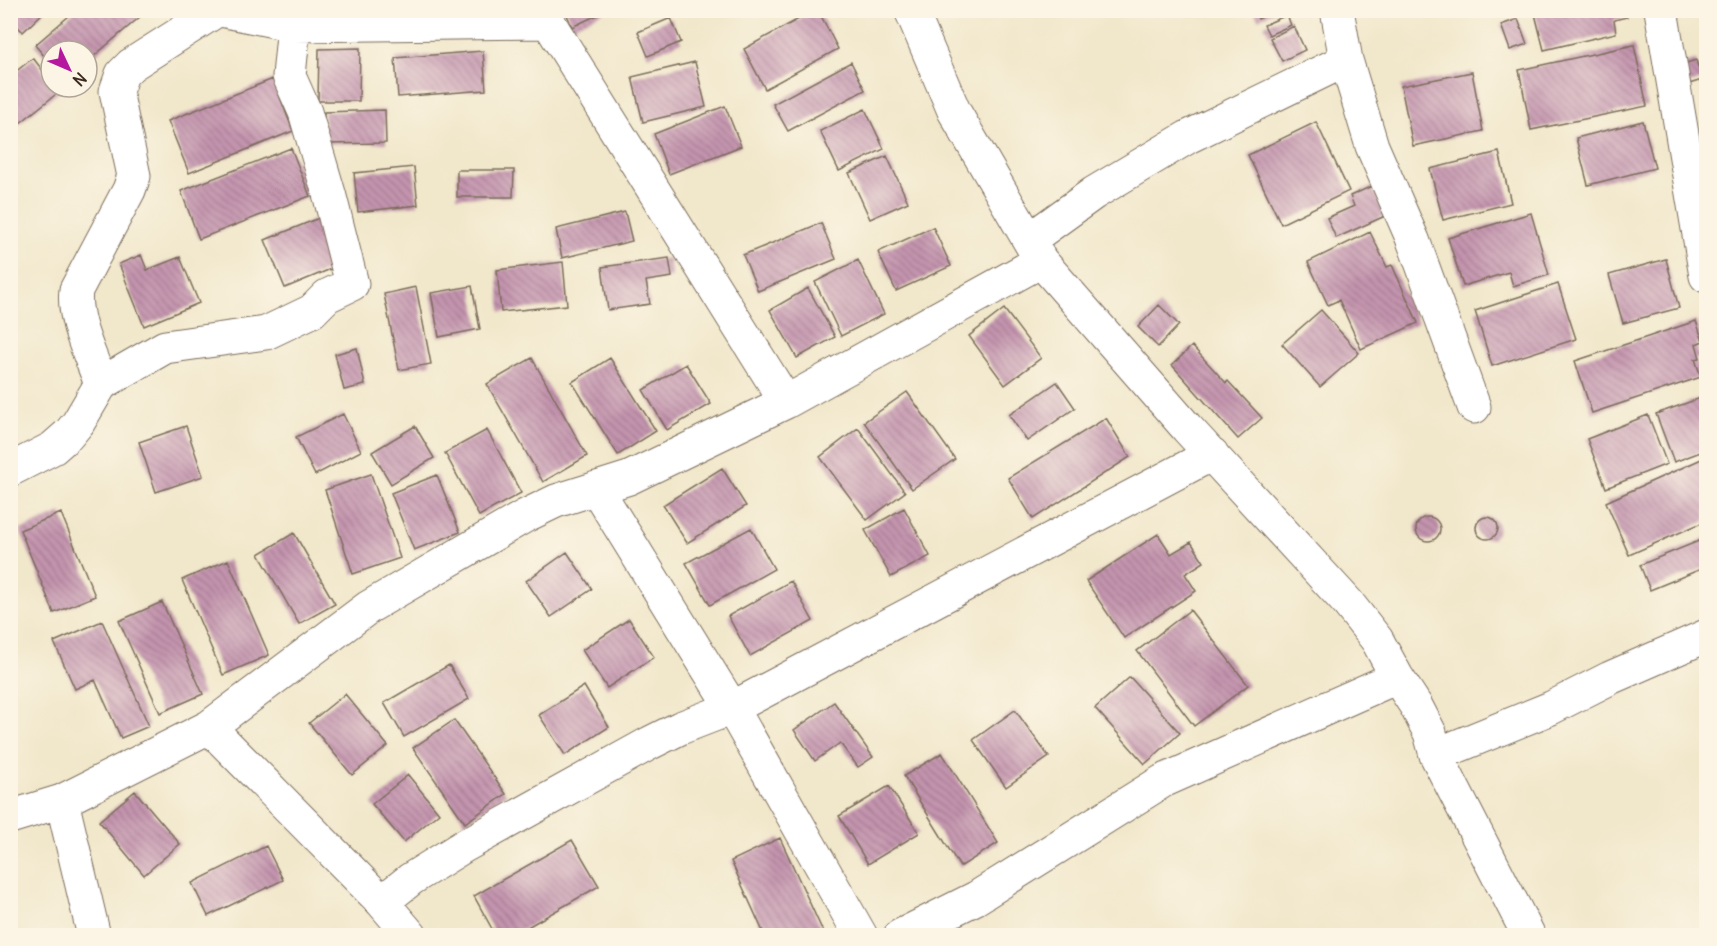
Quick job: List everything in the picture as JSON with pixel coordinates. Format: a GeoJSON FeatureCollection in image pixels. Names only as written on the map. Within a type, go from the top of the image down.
{"type":"FeatureCollection","features":[{"type":"Feature","properties":{"kind":"street"},"geometry":{"type":"LineString","coordinates":[[101,384],[74,301],[76,290],[129,190],[134,176],[116,91],[123,75],[131,65],[219,10],[294,25],[544,16],[786,402]]}},
{"type":"Feature","properties":{"kind":"street"},"geometry":{"type":"LineString","coordinates":[[911,10],[954,111],[1035,250],[1187,428],[1347,602],[1377,640],[1430,733],[1437,755],[1530,936]]}},
{"type":"Feature","properties":{"kind":"street"},"geometry":{"type":"LineString","coordinates":[[1337,10],[1346,60],[1372,146],[1413,240],[1474,407]]}},
{"type":"Feature","properties":{"kind":"street"},"geometry":{"type":"LineString","coordinates":[[1661,10],[1700,195],[1707,276]]}},
{"type":"Feature","properties":{"kind":"street"},"geometry":{"type":"LineString","coordinates":[[10,470],[53,448],[69,434],[101,384],[165,347],[266,333],[312,311],[327,296],[352,284],[311,133],[289,76],[294,25]]}},
{"type":"Feature","properties":{"kind":"street"},"geometry":{"type":"LineString","coordinates":[[10,817],[62,801],[209,727],[369,607],[525,516],[556,501],[629,478],[786,402],[1035,250],[1094,193],[1188,137],[1346,60]]}},
{"type":"Feature","properties":{"kind":"street"},"geometry":{"type":"LineString","coordinates":[[382,902],[411,879],[464,846],[660,738],[732,708],[1212,454]]}},
{"type":"Feature","properties":{"kind":"street"},"geometry":{"type":"LineString","coordinates":[[596,488],[732,708],[861,936]]}},
{"type":"Feature","properties":{"kind":"street"},"geometry":{"type":"LineString","coordinates":[[1437,755],[1551,708],[1610,678],[1707,636]]}},
{"type":"Feature","properties":{"kind":"street"},"geometry":{"type":"LineString","coordinates":[[900,936],[976,898],[1163,781],[1397,677]]}},
{"type":"Feature","properties":{"kind":"street"},"geometry":{"type":"LineString","coordinates":[[209,727],[382,902],[411,936]]}},
{"type":"Feature","properties":{"kind":"street"},"geometry":{"type":"LineString","coordinates":[[62,801],[94,936]]}},
{"type":"Feature","properties":{"kind":"building"},"geometry":{"type":"Polygon","coordinates":[[[10,10],[46,10],[23,32],[10,19],[10,10]]]}},
{"type":"Feature","properties":{"kind":"building"},"geometry":{"type":"Polygon","coordinates":[[[76,10],[136,10],[141,16],[99,52],[99,39],[42,39],[76,10]]]}},
{"type":"Feature","properties":{"kind":"building"},"geometry":{"type":"Polygon","coordinates":[[[565,10],[608,10],[572,27],[565,10]]]}},
{"type":"Feature","properties":{"kind":"building"},"geometry":{"type":"Polygon","coordinates":[[[818,10],[838,49],[765,89],[744,49],[818,10]]]}},
{"type":"Feature","properties":{"kind":"building"},"geometry":{"type":"Polygon","coordinates":[[[1254,10],[1277,10],[1258,19],[1254,10]]]}},
{"type":"Feature","properties":{"kind":"building"},"geometry":{"type":"Polygon","coordinates":[[[1534,10],[1626,10],[1627,17],[1614,20],[1616,33],[1544,50],[1534,10]]]}},
{"type":"Feature","properties":{"kind":"building"},"geometry":{"type":"Polygon","coordinates":[[[1287,15],[1291,25],[1269,35],[1264,25],[1287,15]]]}},
{"type":"Feature","properties":{"kind":"building"},"geometry":{"type":"Polygon","coordinates":[[[671,18],[681,42],[648,56],[638,32],[671,18]]]}},
{"type":"Feature","properties":{"kind":"building"},"geometry":{"type":"Polygon","coordinates":[[[1518,19],[1527,44],[1510,50],[1501,25],[1518,19]]]}},
{"type":"Feature","properties":{"kind":"building"},"geometry":{"type":"Polygon","coordinates":[[[1294,26],[1305,50],[1282,61],[1270,38],[1294,26]]]}},
{"type":"Feature","properties":{"kind":"building"},"geometry":{"type":"Polygon","coordinates":[[[1634,45],[1647,106],[1531,130],[1519,70],[1634,45]]]}},
{"type":"Feature","properties":{"kind":"building"},"geometry":{"type":"Polygon","coordinates":[[[360,48],[359,101],[318,101],[319,49],[360,48]]]}},
{"type":"Feature","properties":{"kind":"building"},"geometry":{"type":"Polygon","coordinates":[[[483,51],[486,90],[398,97],[395,58],[483,51]]]}},
{"type":"Feature","properties":{"kind":"building"},"geometry":{"type":"Polygon","coordinates":[[[33,58],[39,66],[39,99],[50,99],[10,131],[10,76],[33,58]]]}},
{"type":"Feature","properties":{"kind":"building"},"geometry":{"type":"Polygon","coordinates":[[[1696,60],[1702,80],[1686,85],[1680,65],[1696,60]]]}},
{"type":"Feature","properties":{"kind":"building"},"geometry":{"type":"Polygon","coordinates":[[[695,62],[706,107],[643,122],[632,77],[695,62]]]}},
{"type":"Feature","properties":{"kind":"building"},"geometry":{"type":"Polygon","coordinates":[[[851,62],[865,90],[788,131],[773,104],[851,62]]]}},
{"type":"Feature","properties":{"kind":"building"},"geometry":{"type":"Polygon","coordinates":[[[1472,72],[1483,131],[1413,146],[1401,86],[1472,72]]]}},
{"type":"Feature","properties":{"kind":"building"},"geometry":{"type":"Polygon","coordinates":[[[273,79],[293,131],[189,173],[168,121],[273,79]]]}},
{"type":"Feature","properties":{"kind":"building"},"geometry":{"type":"Polygon","coordinates":[[[725,106],[741,146],[669,174],[654,134],[725,106]]]}},
{"type":"Feature","properties":{"kind":"building"},"geometry":{"type":"Polygon","coordinates":[[[865,109],[884,149],[839,171],[820,131],[865,109]]]}},
{"type":"Feature","properties":{"kind":"building"},"geometry":{"type":"Polygon","coordinates":[[[385,110],[386,143],[324,144],[324,112],[385,110]]]}},
{"type":"Feature","properties":{"kind":"building"},"geometry":{"type":"Polygon","coordinates":[[[1643,121],[1655,168],[1588,185],[1576,138],[1643,121]]]}},
{"type":"Feature","properties":{"kind":"building"},"geometry":{"type":"Polygon","coordinates":[[[1316,122],[1349,191],[1281,224],[1248,155],[1316,122]]]}},
{"type":"Feature","properties":{"kind":"building"},"geometry":{"type":"Polygon","coordinates":[[[291,148],[310,196],[199,239],[181,191],[291,148]]]}},
{"type":"Feature","properties":{"kind":"building"},"geometry":{"type":"Polygon","coordinates":[[[1499,152],[1511,203],[1443,220],[1430,169],[1499,152]]]}},
{"type":"Feature","properties":{"kind":"building"},"geometry":{"type":"Polygon","coordinates":[[[887,156],[908,202],[870,219],[849,173],[887,156]]]}},
{"type":"Feature","properties":{"kind":"building"},"geometry":{"type":"Polygon","coordinates":[[[414,167],[418,205],[358,212],[354,173],[414,167]]]}},
{"type":"Feature","properties":{"kind":"building"},"geometry":{"type":"Polygon","coordinates":[[[457,170],[514,170],[513,197],[457,197],[457,170]]]}},
{"type":"Feature","properties":{"kind":"building"},"geometry":{"type":"Polygon","coordinates":[[[1372,186],[1385,216],[1336,238],[1327,218],[1354,206],[1350,196],[1372,186]]]}},
{"type":"Feature","properties":{"kind":"building"},"geometry":{"type":"Polygon","coordinates":[[[625,212],[632,241],[562,258],[556,229],[625,212]]]}},
{"type":"Feature","properties":{"kind":"building"},"geometry":{"type":"Polygon","coordinates":[[[1531,213],[1549,275],[1513,286],[1509,272],[1463,286],[1448,238],[1531,213]]]}},
{"type":"Feature","properties":{"kind":"building"},"geometry":{"type":"Polygon","coordinates":[[[319,218],[338,266],[285,288],[265,240],[319,218]]]}},
{"type":"Feature","properties":{"kind":"building"},"geometry":{"type":"Polygon","coordinates":[[[821,223],[836,259],[758,291],[743,255],[821,223]]]}},
{"type":"Feature","properties":{"kind":"building"},"geometry":{"type":"Polygon","coordinates":[[[933,227],[951,266],[896,291],[878,252],[933,227]]]}},
{"type":"Feature","properties":{"kind":"building"},"geometry":{"type":"Polygon","coordinates":[[[1370,232],[1387,267],[1392,265],[1418,323],[1361,349],[1339,300],[1328,305],[1308,262],[1370,232]]]}},
{"type":"Feature","properties":{"kind":"building"},"geometry":{"type":"Polygon","coordinates":[[[141,255],[147,270],[180,257],[199,303],[144,326],[119,264],[141,255]]]}},
{"type":"Feature","properties":{"kind":"building"},"geometry":{"type":"Polygon","coordinates":[[[669,258],[672,277],[646,281],[650,304],[608,310],[602,267],[669,258]]]}},
{"type":"Feature","properties":{"kind":"building"},"geometry":{"type":"Polygon","coordinates":[[[1666,259],[1679,308],[1623,323],[1609,275],[1666,259]]]}},
{"type":"Feature","properties":{"kind":"building"},"geometry":{"type":"Polygon","coordinates":[[[858,260],[884,314],[841,336],[815,282],[858,260]]]}},
{"type":"Feature","properties":{"kind":"building"},"geometry":{"type":"Polygon","coordinates":[[[563,262],[567,305],[501,312],[497,270],[563,262]]]}},
{"type":"Feature","properties":{"kind":"building"},"geometry":{"type":"Polygon","coordinates":[[[1558,284],[1576,339],[1492,366],[1475,311],[1558,284]]]}},
{"type":"Feature","properties":{"kind":"building"},"geometry":{"type":"Polygon","coordinates":[[[472,286],[480,329],[439,337],[431,293],[472,286]]]}},
{"type":"Feature","properties":{"kind":"building"},"geometry":{"type":"Polygon","coordinates":[[[416,287],[431,364],[399,370],[384,294],[416,287]]]}},
{"type":"Feature","properties":{"kind":"building"},"geometry":{"type":"Polygon","coordinates":[[[808,288],[835,337],[797,358],[770,310],[808,288]]]}},
{"type":"Feature","properties":{"kind":"building"},"geometry":{"type":"Polygon","coordinates":[[[1159,305],[1179,325],[1158,347],[1138,327],[1159,305]]]}},
{"type":"Feature","properties":{"kind":"building"},"geometry":{"type":"Polygon","coordinates":[[[1004,309],[1041,358],[1005,385],[969,336],[1004,309]]]}},
{"type":"Feature","properties":{"kind":"building"},"geometry":{"type":"Polygon","coordinates":[[[1321,310],[1359,353],[1320,387],[1282,344],[1321,310]]]}},
{"type":"Feature","properties":{"kind":"building"},"geometry":{"type":"Polygon","coordinates":[[[1696,321],[1703,341],[1696,344],[1700,358],[1695,359],[1701,377],[1592,413],[1575,361],[1696,321]]]}},
{"type":"Feature","properties":{"kind":"building"},"geometry":{"type":"Polygon","coordinates":[[[1192,346],[1262,418],[1238,439],[1172,365],[1192,346]]]}},
{"type":"Feature","properties":{"kind":"building"},"geometry":{"type":"Polygon","coordinates":[[[357,348],[365,385],[344,390],[335,354],[357,348]]]}},
{"type":"Feature","properties":{"kind":"building"},"geometry":{"type":"Polygon","coordinates":[[[532,358],[587,456],[543,482],[487,384],[532,358]]]}},
{"type":"Feature","properties":{"kind":"building"},"geometry":{"type":"Polygon","coordinates":[[[610,358],[656,431],[618,455],[572,382],[610,358]]]}},
{"type":"Feature","properties":{"kind":"building"},"geometry":{"type":"Polygon","coordinates":[[[686,364],[711,404],[667,430],[643,390],[686,364]]]}},
{"type":"Feature","properties":{"kind":"building"},"geometry":{"type":"Polygon","coordinates":[[[1057,382],[1075,408],[1027,441],[1009,415],[1057,382]]]}},
{"type":"Feature","properties":{"kind":"building"},"geometry":{"type":"Polygon","coordinates":[[[907,392],[955,459],[912,489],[864,422],[907,392]]]}},
{"type":"Feature","properties":{"kind":"building"},"geometry":{"type":"Polygon","coordinates":[[[1706,396],[1706,450],[1674,462],[1656,414],[1706,396]]]}},
{"type":"Feature","properties":{"kind":"building"},"geometry":{"type":"Polygon","coordinates":[[[343,414],[361,451],[315,475],[296,437],[343,414]]]}},
{"type":"Feature","properties":{"kind":"building"},"geometry":{"type":"Polygon","coordinates":[[[1648,415],[1667,464],[1606,488],[1587,439],[1648,415]]]}},
{"type":"Feature","properties":{"kind":"building"},"geometry":{"type":"Polygon","coordinates":[[[1106,418],[1130,457],[1033,519],[1008,478],[1106,418]]]}},
{"type":"Feature","properties":{"kind":"building"},"geometry":{"type":"Polygon","coordinates":[[[186,426],[203,476],[156,492],[139,442],[186,426]]]}},
{"type":"Feature","properties":{"kind":"building"},"geometry":{"type":"Polygon","coordinates":[[[415,426],[434,458],[391,484],[372,452],[415,426]]]}},
{"type":"Feature","properties":{"kind":"building"},"geometry":{"type":"Polygon","coordinates":[[[858,428],[905,492],[867,520],[820,457],[858,428]]]}},
{"type":"Feature","properties":{"kind":"building"},"geometry":{"type":"Polygon","coordinates":[[[487,430],[521,493],[479,516],[445,453],[487,430]]]}},
{"type":"Feature","properties":{"kind":"building"},"geometry":{"type":"Polygon","coordinates":[[[1706,457],[1706,521],[1629,555],[1606,502],[1706,457]]]}},
{"type":"Feature","properties":{"kind":"building"},"geometry":{"type":"Polygon","coordinates":[[[722,468],[746,506],[687,543],[663,505],[722,468]]]}},
{"type":"Feature","properties":{"kind":"building"},"geometry":{"type":"Polygon","coordinates":[[[371,474],[400,558],[353,574],[325,490],[371,474]]]}},
{"type":"Feature","properties":{"kind":"building"},"geometry":{"type":"Polygon","coordinates":[[[437,475],[460,532],[414,550],[391,493],[437,475]]]}},
{"type":"Feature","properties":{"kind":"building"},"geometry":{"type":"Polygon","coordinates":[[[904,508],[930,556],[891,577],[865,530],[904,508]]]}},
{"type":"Feature","properties":{"kind":"building"},"geometry":{"type":"Polygon","coordinates":[[[61,513],[95,596],[54,613],[20,530],[61,513]]]}},
{"type":"Feature","properties":{"kind":"building"},"geometry":{"type":"Polygon","coordinates":[[[1428,517],[1437,520],[1440,529],[1437,538],[1428,541],[1419,538],[1416,529],[1419,520],[1428,517]]]}},
{"type":"Feature","properties":{"kind":"building"},"geometry":{"type":"Polygon","coordinates":[[[1487,517],[1495,520],[1498,528],[1495,536],[1487,539],[1479,536],[1476,528],[1479,520],[1487,517]]]}},
{"type":"Feature","properties":{"kind":"building"},"geometry":{"type":"Polygon","coordinates":[[[751,528],[774,569],[710,605],[686,563],[751,528]]]}},
{"type":"Feature","properties":{"kind":"building"},"geometry":{"type":"Polygon","coordinates":[[[294,533],[335,604],[299,624],[259,554],[294,533]]]}},
{"type":"Feature","properties":{"kind":"building"},"geometry":{"type":"Polygon","coordinates":[[[1158,534],[1171,554],[1191,542],[1204,562],[1185,574],[1196,591],[1124,638],[1086,581],[1158,534]]]}},
{"type":"Feature","properties":{"kind":"building"},"geometry":{"type":"Polygon","coordinates":[[[1706,538],[1706,567],[1650,590],[1640,565],[1706,538]]]}},
{"type":"Feature","properties":{"kind":"building"},"geometry":{"type":"Polygon","coordinates":[[[567,552],[592,589],[551,617],[526,581],[567,552]]]}},
{"type":"Feature","properties":{"kind":"building"},"geometry":{"type":"Polygon","coordinates":[[[228,560],[269,655],[223,675],[182,580],[228,560]]]}},
{"type":"Feature","properties":{"kind":"building"},"geometry":{"type":"Polygon","coordinates":[[[791,581],[813,621],[750,656],[728,616],[791,581]]]}},
{"type":"Feature","properties":{"kind":"building"},"geometry":{"type":"Polygon","coordinates":[[[162,602],[203,694],[160,713],[119,621],[162,602]]]}},
{"type":"Feature","properties":{"kind":"building"},"geometry":{"type":"Polygon","coordinates":[[[1190,610],[1248,685],[1194,726],[1137,651],[1190,610]]]}},
{"type":"Feature","properties":{"kind":"building"},"geometry":{"type":"Polygon","coordinates":[[[629,619],[654,657],[607,688],[582,650],[629,619]]]}},
{"type":"Feature","properties":{"kind":"building"},"geometry":{"type":"Polygon","coordinates":[[[102,621],[149,726],[121,738],[95,680],[75,689],[54,642],[102,621]]]}},
{"type":"Feature","properties":{"kind":"building"},"geometry":{"type":"Polygon","coordinates":[[[449,665],[469,699],[404,737],[384,703],[449,665]]]}},
{"type":"Feature","properties":{"kind":"building"},"geometry":{"type":"Polygon","coordinates":[[[1130,677],[1180,733],[1145,764],[1095,708],[1130,677]]]}},
{"type":"Feature","properties":{"kind":"building"},"geometry":{"type":"Polygon","coordinates":[[[584,686],[609,727],[565,755],[539,715],[584,686]]]}},
{"type":"Feature","properties":{"kind":"building"},"geometry":{"type":"Polygon","coordinates":[[[345,694],[388,746],[352,775],[309,723],[345,694]]]}},
{"type":"Feature","properties":{"kind":"building"},"geometry":{"type":"Polygon","coordinates":[[[834,702],[873,757],[858,767],[840,743],[815,761],[794,730],[834,702]]]}},
{"type":"Feature","properties":{"kind":"building"},"geometry":{"type":"Polygon","coordinates":[[[1015,710],[1049,757],[1006,787],[973,740],[1015,710]]]}},
{"type":"Feature","properties":{"kind":"building"},"geometry":{"type":"Polygon","coordinates":[[[454,720],[506,794],[465,823],[413,748],[454,720]]]}},
{"type":"Feature","properties":{"kind":"building"},"geometry":{"type":"Polygon","coordinates":[[[942,753],[998,843],[960,867],[904,776],[942,753]]]}},
{"type":"Feature","properties":{"kind":"building"},"geometry":{"type":"Polygon","coordinates":[[[408,775],[439,813],[404,842],[372,804],[408,775]]]}},
{"type":"Feature","properties":{"kind":"building"},"geometry":{"type":"Polygon","coordinates":[[[889,786],[919,833],[868,864],[839,816],[889,786]]]}},
{"type":"Feature","properties":{"kind":"building"},"geometry":{"type":"Polygon","coordinates":[[[135,791],[180,844],[144,875],[99,821],[135,791]]]}},
{"type":"Feature","properties":{"kind":"building"},"geometry":{"type":"Polygon","coordinates":[[[780,838],[824,934],[821,936],[765,936],[731,861],[780,838]]]}},
{"type":"Feature","properties":{"kind":"building"},"geometry":{"type":"Polygon","coordinates":[[[572,840],[599,886],[512,936],[496,936],[474,896],[572,840]]]}},
{"type":"Feature","properties":{"kind":"building"},"geometry":{"type":"Polygon","coordinates":[[[266,846],[283,880],[208,916],[192,883],[266,846]]]}}]}
